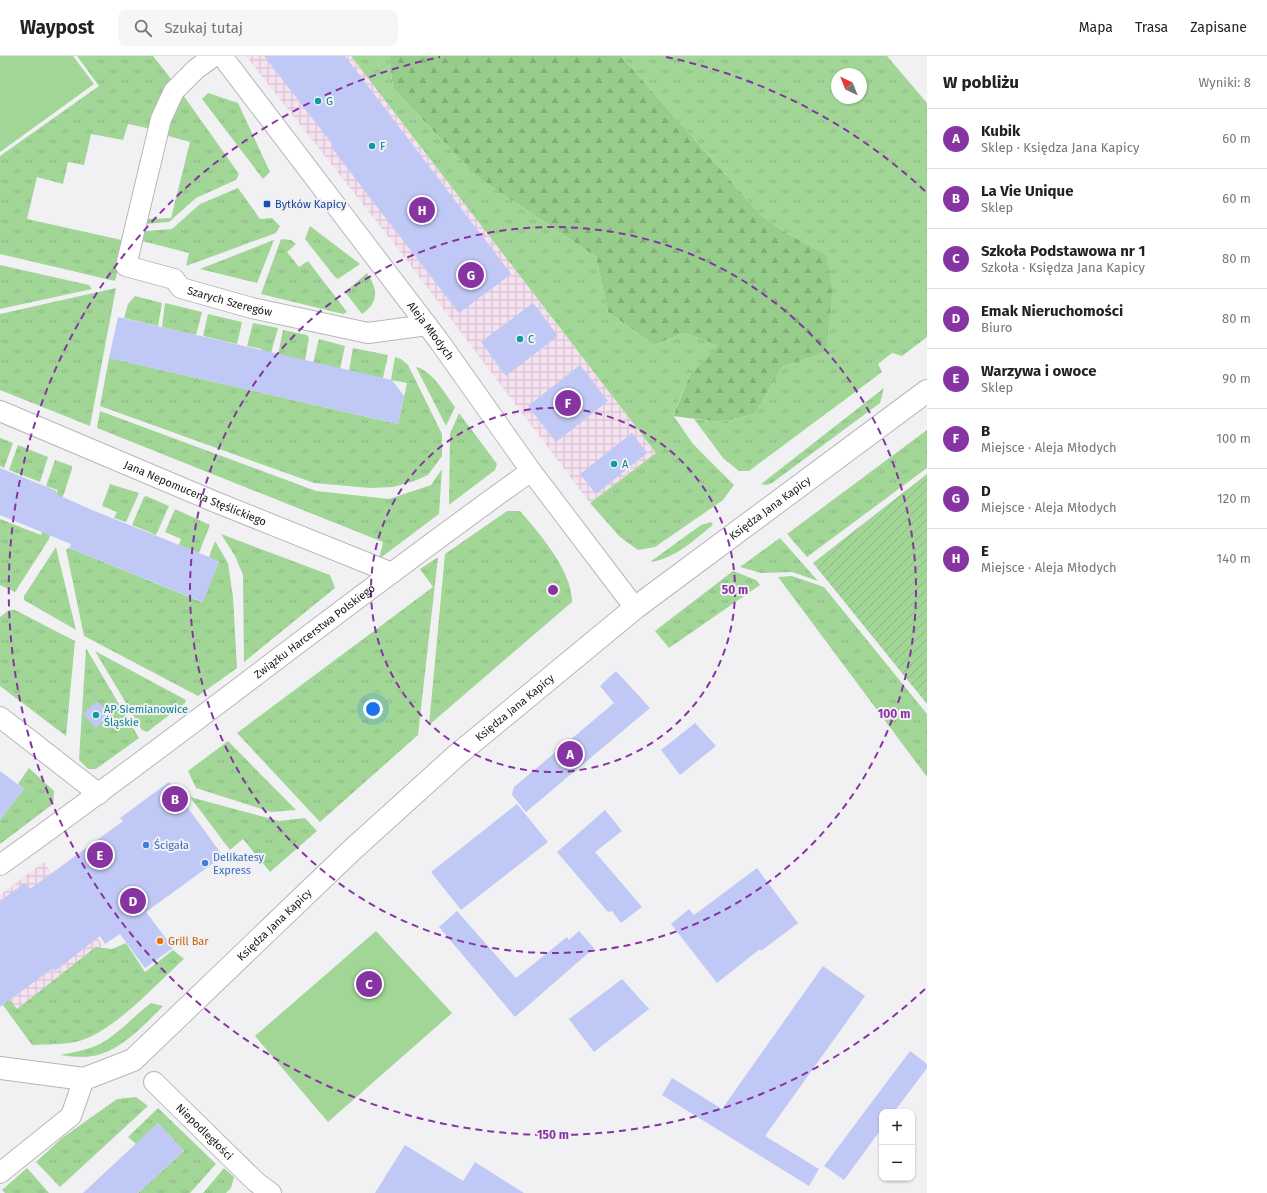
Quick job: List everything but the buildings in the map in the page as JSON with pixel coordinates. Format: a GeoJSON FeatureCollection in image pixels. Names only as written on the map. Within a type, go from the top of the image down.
{"type":"FeatureCollection","features":[{"type":"Feature","properties":{"kind":"street","name":"Szarych Szeregów"},"geometry":{"type":"LineString","coordinates":[[214,56],[196,69],[174,91],[161,119],[126,266],[174,279],[182,288],[245,306],[368,333],[427,325]]}},
{"type":"Feature","properties":{"kind":"street","name":"Aleja Młodych"},"geometry":{"type":"LineString","coordinates":[[222,56],[427,325],[489,409],[531,471],[635,608]]}},
{"type":"Feature","properties":{"kind":"street","name":"Księdza Jana Kapicy"},"geometry":{"type":"LineString","coordinates":[[84,1079],[133,1060],[352,850],[457,755],[635,608],[927,391]]}},
{"type":"Feature","properties":{"kind":"street","name":"Jana Nepomucena Stęślickiego"},"geometry":{"type":"LineString","coordinates":[[0,411],[213,501],[392,573]]}},
{"type":"Feature","properties":{"kind":"street","name":"Związku Harcerstwa Polskiego"},"geometry":{"type":"LineString","coordinates":[[0,865],[99,794],[448,530],[531,471]]}},
{"type":"Feature","properties":{"kind":"street"},"geometry":{"type":"LineString","coordinates":[[0,717],[99,794]]}},
{"type":"Feature","properties":{"kind":"street"},"geometry":{"type":"LineString","coordinates":[[0,1068],[84,1079],[71,1116],[0,1173]]}},
{"type":"Feature","properties":{"kind":"street","name":"Niepodległości"},"geometry":{"type":"LineString","coordinates":[[154,1082],[258,1190]]}},
{"type":"Feature","properties":{"kind":"shaded area"},"geometry":{"type":"Polygon","coordinates":[[[246,56],[351,56],[656,453],[590,503],[395,245],[246,56]]]}},
{"type":"Feature","properties":{"kind":"shaded area"},"geometry":{"type":"Polygon","coordinates":[[[44,862],[103,945],[18,1014],[0,990],[0,895],[44,862]]]}},
{"type":"Feature","properties":{"kind":"green space"},"geometry":{"type":"Polygon","coordinates":[[[0,56],[73,56],[94,84],[0,152],[0,56]]]}},
{"type":"Feature","properties":{"kind":"green space"},"geometry":{"type":"Polygon","coordinates":[[[77,56],[153,56],[172,80],[167,85],[161,97],[151,129],[128,124],[123,140],[91,134],[84,165],[68,162],[63,184],[37,177],[27,219],[126,241],[115,281],[0,254],[0,156],[99,86],[77,56]]]}},
{"type":"Feature","properties":{"kind":"green space"},"geometry":{"type":"Polygon","coordinates":[[[351,56],[389,56],[393,88],[476,176],[596,257],[608,312],[654,345],[684,333],[719,345],[690,375],[673,415],[693,444],[734,485],[723,500],[655,547],[638,550],[620,537],[590,503],[656,453],[351,56]]]}},
{"type":"Feature","properties":{"kind":"green space"},"geometry":{"type":"Polygon","coordinates":[[[389,56],[621,56],[760,214],[783,231],[826,255],[832,291],[826,352],[782,367],[755,414],[720,422],[673,416],[690,375],[718,345],[684,333],[654,345],[608,312],[596,257],[476,176],[393,88],[389,56]]]}},
{"type":"Feature","properties":{"kind":"green space"},"geometry":{"type":"Polygon","coordinates":[[[621,56],[887,56],[927,103],[927,337],[902,356],[892,353],[878,364],[882,372],[749,471],[739,471],[723,458],[694,419],[720,422],[755,414],[782,367],[826,352],[826,255],[783,231],[760,214],[621,56]]]}},
{"type":"Feature","properties":{"kind":"green space"},"geometry":{"type":"Polygon","coordinates":[[[181,92],[239,174],[236,180],[196,198],[169,222],[145,224],[148,219],[171,218],[190,142],[168,136],[166,133],[181,92]]]}},
{"type":"Feature","properties":{"kind":"green space"},"geometry":{"type":"Polygon","coordinates":[[[208,93],[238,103],[270,172],[263,179],[202,99],[208,93]]]}},
{"type":"Feature","properties":{"kind":"green space"},"geometry":{"type":"Polygon","coordinates":[[[238,188],[260,219],[272,218],[280,226],[276,233],[186,266],[189,253],[142,241],[145,231],[172,229],[200,204],[238,188]]]}},
{"type":"Feature","properties":{"kind":"green space"},"geometry":{"type":"Polygon","coordinates":[[[310,226],[360,264],[338,279],[335,277],[305,239],[310,226]]]}},
{"type":"Feature","properties":{"kind":"green space"},"geometry":{"type":"Polygon","coordinates":[[[281,239],[291,240],[296,244],[287,252],[299,267],[308,261],[347,312],[343,314],[261,294],[281,239]]]}},
{"type":"Feature","properties":{"kind":"green space"},"geometry":{"type":"Polygon","coordinates":[[[274,240],[257,283],[200,269],[274,240]]]}},
{"type":"Feature","properties":{"kind":"green space"},"geometry":{"type":"Polygon","coordinates":[[[0,265],[89,285],[92,289],[0,309],[0,265]]]}},
{"type":"Feature","properties":{"kind":"green space"},"geometry":{"type":"Polygon","coordinates":[[[367,273],[375,290],[375,295],[372,305],[362,314],[345,292],[367,273]]]}},
{"type":"Feature","properties":{"kind":"green space"},"geometry":{"type":"Polygon","coordinates":[[[116,288],[90,426],[0,390],[0,314],[116,288]]]}},
{"type":"Feature","properties":{"kind":"green space"},"geometry":{"type":"Polygon","coordinates":[[[135,296],[162,303],[158,326],[124,318],[128,304],[135,296]]]}},
{"type":"Feature","properties":{"kind":"green space"},"geometry":{"type":"Polygon","coordinates":[[[165,303],[202,312],[196,335],[162,327],[165,303]]]}},
{"type":"Feature","properties":{"kind":"green space"},"geometry":{"type":"Polygon","coordinates":[[[208,314],[242,322],[237,344],[203,336],[208,314]]]}},
{"type":"Feature","properties":{"kind":"green space"},"geometry":{"type":"Polygon","coordinates":[[[253,323],[278,328],[271,353],[262,351],[262,349],[247,346],[253,323]]]}},
{"type":"Feature","properties":{"kind":"green space"},"geometry":{"type":"Polygon","coordinates":[[[283,330],[307,335],[309,338],[305,361],[278,355],[283,330]]]}},
{"type":"Feature","properties":{"kind":"green space"},"geometry":{"type":"Polygon","coordinates":[[[319,339],[345,346],[340,369],[313,363],[319,339]]]}},
{"type":"Feature","properties":{"kind":"green space"},"geometry":{"type":"Polygon","coordinates":[[[353,348],[388,355],[383,378],[349,371],[353,348]]]}},
{"type":"Feature","properties":{"kind":"green space"},"geometry":{"type":"Polygon","coordinates":[[[395,357],[401,359],[408,365],[442,434],[442,456],[428,475],[393,487],[370,488],[314,483],[100,406],[109,358],[398,424],[407,383],[391,380],[395,357]]]}},
{"type":"Feature","properties":{"kind":"green space"},"geometry":{"type":"Polygon","coordinates":[[[416,367],[422,369],[433,378],[455,407],[446,426],[416,367]]]}},
{"type":"Feature","properties":{"kind":"green space"},"geometry":{"type":"Polygon","coordinates":[[[884,388],[880,403],[772,483],[767,485],[761,484],[884,388]]]}},
{"type":"Feature","properties":{"kind":"green space"},"geometry":{"type":"Polygon","coordinates":[[[100,411],[316,491],[389,499],[431,485],[442,469],[439,514],[379,559],[383,542],[97,428],[100,411]]]}},
{"type":"Feature","properties":{"kind":"green space"},"geometry":{"type":"Polygon","coordinates":[[[459,413],[497,464],[495,470],[449,505],[450,434],[459,413]]]}},
{"type":"Feature","properties":{"kind":"green space"},"geometry":{"type":"Polygon","coordinates":[[[927,430],[927,468],[807,557],[787,534],[927,430]]]}},
{"type":"Feature","properties":{"kind":"green space"},"geometry":{"type":"Polygon","coordinates":[[[0,438],[13,443],[4,468],[0,466],[0,438]]]}},
{"type":"Feature","properties":{"kind":"green space"},"geometry":{"type":"Polygon","coordinates":[[[18,445],[48,457],[40,482],[9,470],[18,445]]]}},
{"type":"Feature","properties":{"kind":"green space"},"geometry":{"type":"Polygon","coordinates":[[[55,460],[72,466],[72,469],[49,539],[15,592],[0,585],[0,519],[41,535],[58,490],[46,486],[55,460]]]}},
{"type":"Feature","properties":{"kind":"green space"},"geometry":{"type":"Polygon","coordinates":[[[927,474],[927,704],[813,563],[927,474]]]}},
{"type":"Feature","properties":{"kind":"green space"},"geometry":{"type":"Polygon","coordinates":[[[110,484],[139,493],[126,522],[114,518],[117,512],[102,506],[110,484]]]}},
{"type":"Feature","properties":{"kind":"green space"},"geometry":{"type":"Polygon","coordinates":[[[146,496],[169,506],[156,535],[132,525],[144,497],[146,496]]]}},
{"type":"Feature","properties":{"kind":"green space"},"geometry":{"type":"Polygon","coordinates":[[[175,509],[210,525],[199,553],[179,545],[181,539],[165,532],[175,509]]]}},
{"type":"Feature","properties":{"kind":"green space"},"geometry":{"type":"Polygon","coordinates":[[[507,511],[520,511],[554,554],[567,578],[571,590],[572,602],[429,725],[445,554],[507,511]]]}},
{"type":"Feature","properties":{"kind":"green space"},"geometry":{"type":"Polygon","coordinates":[[[711,522],[713,525],[684,548],[668,557],[650,562],[701,525],[711,522]]]}},
{"type":"Feature","properties":{"kind":"green space"},"geometry":{"type":"Polygon","coordinates":[[[221,534],[330,575],[335,588],[244,662],[243,575],[235,556],[221,534]]]}},
{"type":"Feature","properties":{"kind":"green space"},"geometry":{"type":"Polygon","coordinates":[[[780,538],[818,581],[792,572],[761,573],[740,567],[780,538]]]}},
{"type":"Feature","properties":{"kind":"green space"},"geometry":{"type":"Polygon","coordinates":[[[215,541],[228,563],[233,597],[237,668],[198,696],[84,636],[66,549],[69,548],[202,602],[219,562],[209,557],[215,541]]]}},
{"type":"Feature","properties":{"kind":"green space"},"geometry":{"type":"Polygon","coordinates":[[[56,547],[76,630],[24,600],[24,596],[56,547]]]}},
{"type":"Feature","properties":{"kind":"green space"},"geometry":{"type":"Polygon","coordinates":[[[438,557],[418,735],[320,822],[237,733],[433,587],[420,569],[438,557]]]}},
{"type":"Feature","properties":{"kind":"green space"},"geometry":{"type":"Polygon","coordinates":[[[733,571],[756,580],[760,585],[669,648],[655,631],[733,571]]]}},
{"type":"Feature","properties":{"kind":"green space"},"geometry":{"type":"Polygon","coordinates":[[[792,576],[824,587],[927,714],[927,777],[778,577],[792,576]]]}},
{"type":"Feature","properties":{"kind":"green space"},"geometry":{"type":"Polygon","coordinates":[[[9,610],[15,610],[75,641],[66,736],[0,686],[0,617],[9,610]]]}},
{"type":"Feature","properties":{"kind":"green space"},"geometry":{"type":"Polygon","coordinates":[[[86,648],[139,738],[96,769],[88,769],[79,760],[86,648]]]}},
{"type":"Feature","properties":{"kind":"green space"},"geometry":{"type":"Polygon","coordinates":[[[95,651],[186,700],[185,703],[147,732],[142,730],[95,651]]]}},
{"type":"Feature","properties":{"kind":"green space"},"geometry":{"type":"Polygon","coordinates":[[[228,741],[296,810],[271,812],[196,788],[188,771],[228,741]]]}},
{"type":"Feature","properties":{"kind":"green space"},"geometry":{"type":"Polygon","coordinates":[[[29,768],[54,791],[53,804],[0,844],[0,820],[24,789],[18,784],[29,768]]]}},
{"type":"Feature","properties":{"kind":"green space"},"geometry":{"type":"Polygon","coordinates":[[[190,797],[279,821],[305,818],[317,831],[270,872],[243,839],[230,850],[190,797]]]}},
{"type":"Feature","properties":{"kind":"green space"},"geometry":{"type":"Polygon","coordinates":[[[376,931],[452,1013],[328,1122],[255,1036],[376,931]]]}},
{"type":"Feature","properties":{"kind":"green space"},"geometry":{"type":"Polygon","coordinates":[[[126,943],[145,972],[173,950],[184,959],[118,1020],[89,1037],[70,1043],[32,1045],[0,1001],[0,987],[17,1009],[96,947],[112,949],[126,943]]]}},
{"type":"Feature","properties":{"kind":"green space"},"geometry":{"type":"Polygon","coordinates":[[[151,1003],[163,1006],[128,1039],[118,1046],[107,1052],[84,1057],[60,1055],[90,1048],[107,1040],[151,1003]]]}},
{"type":"Feature","properties":{"kind":"green space"},"geometry":{"type":"Polygon","coordinates":[[[136,1097],[148,1106],[60,1187],[36,1162],[62,1138],[117,1099],[136,1097]]]}},
{"type":"Feature","properties":{"kind":"green space"},"geometry":{"type":"Polygon","coordinates":[[[158,1108],[216,1164],[190,1193],[138,1193],[184,1151],[158,1123],[136,1144],[128,1137],[158,1108]]]}},
{"type":"Feature","properties":{"kind":"green space"},"geometry":{"type":"Polygon","coordinates":[[[27,1168],[49,1193],[5,1193],[2,1190],[27,1168]]]}},
{"type":"Feature","properties":{"kind":"green space"},"geometry":{"type":"Polygon","coordinates":[[[224,1168],[234,1177],[231,1188],[226,1193],[203,1193],[224,1168]]]}},
{"type":"Feature","properties":{"kind":"place","name":"G"},"geometry":{"type":"Point","coordinates":[318,101]}},
{"type":"Feature","properties":{"kind":"place","name":"F"},"geometry":{"type":"Point","coordinates":[372,146]}},
{"type":"Feature","properties":{"kind":"place","name":"Bytków Kapicy"},"geometry":{"type":"Point","coordinates":[267,204]}},
{"type":"Feature","properties":{"kind":"place","name":"E"},"geometry":{"type":"Point","coordinates":[422,210]}},
{"type":"Feature","properties":{"kind":"place","name":"D"},"geometry":{"type":"Point","coordinates":[471,275]}},
{"type":"Feature","properties":{"kind":"place","name":"C"},"geometry":{"type":"Point","coordinates":[520,339]}},
{"type":"Feature","properties":{"kind":"place","name":"B"},"geometry":{"type":"Point","coordinates":[568,403]}},
{"type":"Feature","properties":{"kind":"place","name":"A"},"geometry":{"type":"Point","coordinates":[614,464]}},
{"type":"Feature","properties":{"kind":"place","name":"AP Siemianowice Śląskie"},"geometry":{"type":"Point","coordinates":[96,715]}},
{"type":"Feature","properties":{"kind":"place","name":"Kubik"},"geometry":{"type":"Point","coordinates":[570,754]}},
{"type":"Feature","properties":{"kind":"place","name":"La Vie Unique"},"geometry":{"type":"Point","coordinates":[175,799]}},
{"type":"Feature","properties":{"kind":"place","name":"Ścigała"},"geometry":{"type":"Point","coordinates":[146,845]}},
{"type":"Feature","properties":{"kind":"place","name":"Warzywa i owoce"},"geometry":{"type":"Point","coordinates":[100,855]}},
{"type":"Feature","properties":{"kind":"place","name":"Delikatesy Express"},"geometry":{"type":"Point","coordinates":[205,863]}},
{"type":"Feature","properties":{"kind":"place","name":"Emak Nieruchomości"},"geometry":{"type":"Point","coordinates":[133,901]}},
{"type":"Feature","properties":{"kind":"place","name":"Grill Bar"},"geometry":{"type":"Point","coordinates":[160,941]}},
{"type":"Feature","properties":{"kind":"place","name":"Szkoła Podstawowa nr 1"},"geometry":{"type":"Point","coordinates":[369,984]}}]}
